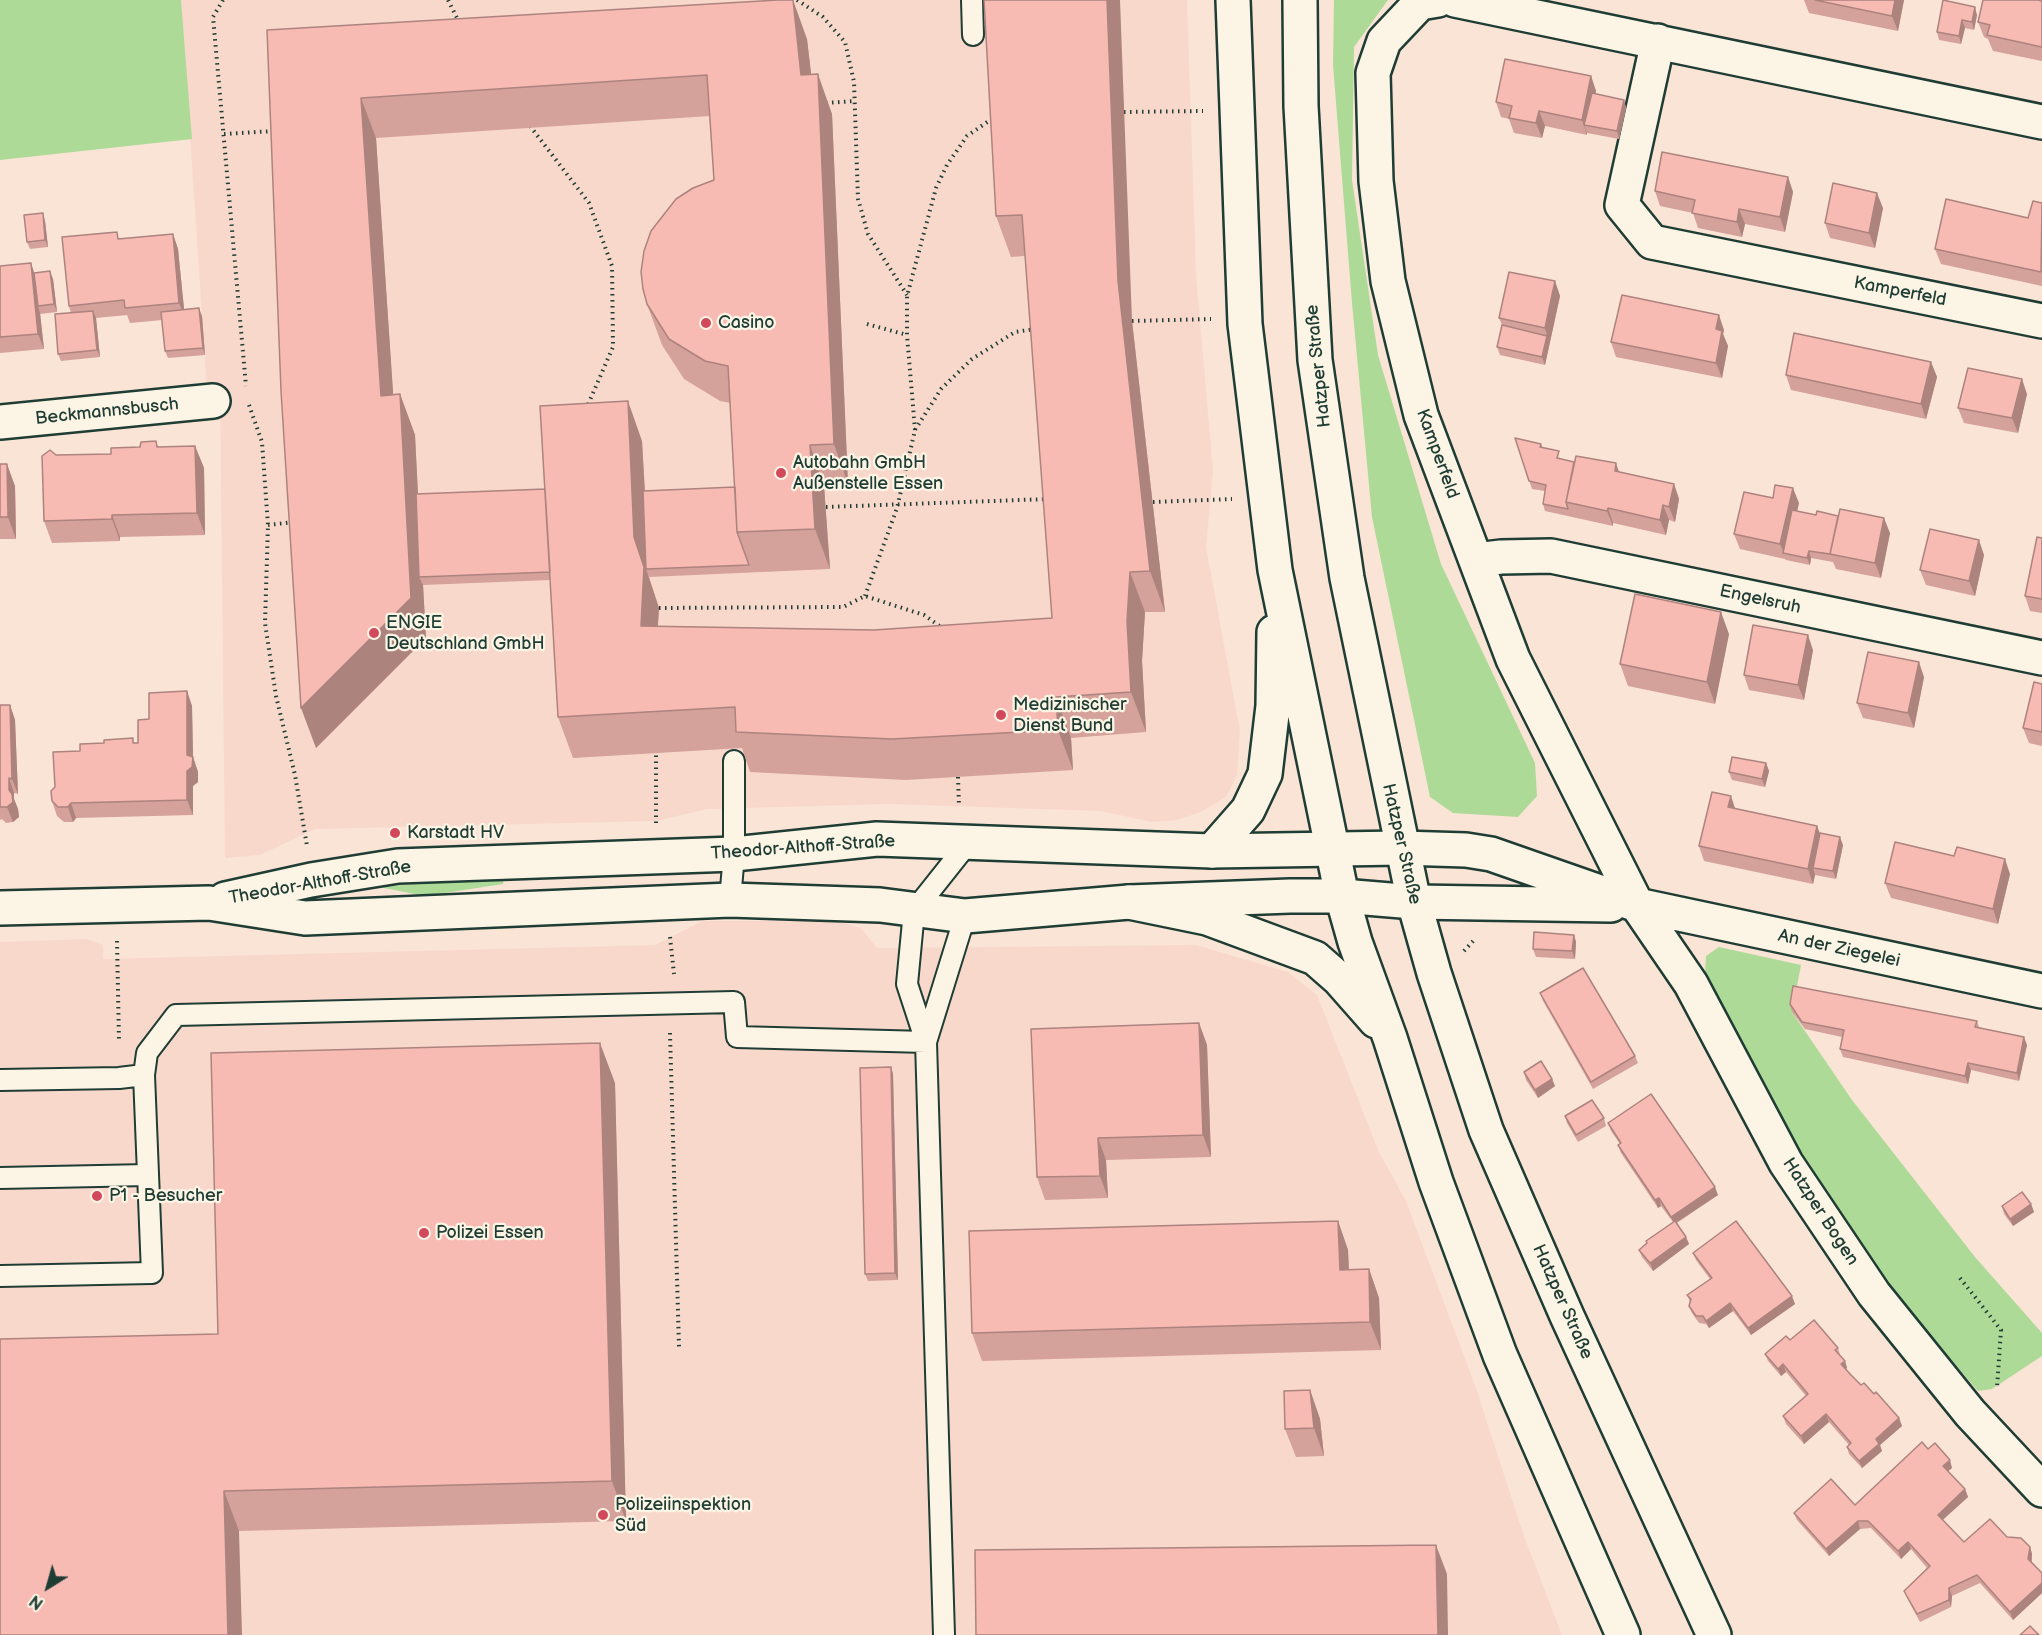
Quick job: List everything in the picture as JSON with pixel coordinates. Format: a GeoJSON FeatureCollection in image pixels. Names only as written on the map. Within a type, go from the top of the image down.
{"type":"FeatureCollection","features":[{"type":"Feature","properties":{"kind":"street"},"geometry":{"type":"LineString","coordinates":[[1233,0],[1244,318],[1275,570],[1342,896],[1355,942],[1390,1038],[1436,1182],[1500,1355],[1623,1635]]}},
{"type":"Feature","properties":{"kind":"street","name":"Hatzper Straße"},"geometry":{"type":"LineString","coordinates":[[1300,0],[1301,106],[1315,360],[1347,578],[1414,902],[1434,973],[1486,1130],[1714,1635]]}},
{"type":"Feature","properties":{"kind":"street","name":"Kamperfeld"},"geometry":{"type":"LineString","coordinates":[[1438,0],[1420,3],[1384,41],[1373,73],[1376,182],[1388,281],[1421,415],[1513,659],[1637,905]]}},
{"type":"Feature","properties":{"kind":"street"},"geometry":{"type":"LineString","coordinates":[[1455,0],[1488,3],[2042,122]]}},
{"type":"Feature","properties":{"kind":"street","name":"Kamperfeld"},"geometry":{"type":"LineString","coordinates":[[1658,41],[1622,205],[1652,242],[2042,321]]}},
{"type":"Feature","properties":{"kind":"street","name":"Beckmannsbusch"},"geometry":{"type":"LineString","coordinates":[[0,422],[213,401]]}},
{"type":"Feature","properties":{"kind":"street","name":"Engelsruh"},"geometry":{"type":"LineString","coordinates":[[1476,560],[1551,556],[2042,658]]}},
{"type":"Feature","properties":{"kind":"street"},"geometry":{"type":"LineString","coordinates":[[1212,851],[1248,810],[1265,774],[1273,706],[1275,570]]}},
{"type":"Feature","properties":{"kind":"street","name":"Theodor-Althoff-Straße"},"geometry":{"type":"LineString","coordinates":[[209,903],[311,880],[398,866],[734,854],[877,839],[1212,851],[1279,852],[1401,848]]}},
{"type":"Feature","properties":{"kind":"street","name":"An der Ziegelei"},"geometry":{"type":"LineString","coordinates":[[1401,848],[1491,854],[1637,905],[2042,991]]}},
{"type":"Feature","properties":{"kind":"street","name":"Theodor-Althoff-Straße"},"geometry":{"type":"LineString","coordinates":[[0,908],[209,903],[305,918],[730,900],[880,905],[965,916],[1129,902],[1342,896]]}},
{"type":"Feature","properties":{"kind":"street","name":"An der Ziegelei"},"geometry":{"type":"LineString","coordinates":[[1342,896],[1414,902],[1637,905]]}},
{"type":"Feature","properties":{"kind":"street"},"geometry":{"type":"LineString","coordinates":[[1129,902],[1207,918],[1315,958],[1339,979],[1390,1038]]}},
{"type":"Feature","properties":{"kind":"street","name":"Hatzper Bogen"},"geometry":{"type":"LineString","coordinates":[[1637,905],[1691,984],[1793,1172],[1874,1294],[1970,1413],[2042,1490]]}},
{"type":"Feature","properties":{"kind":"lane"},"geometry":{"type":"LineString","coordinates":[[972,0],[973,35]]}},
{"type":"Feature","properties":{"kind":"lane"},"geometry":{"type":"LineString","coordinates":[[730,900],[734,854],[734,761]]}},
{"type":"Feature","properties":{"kind":"lane"},"geometry":{"type":"LineString","coordinates":[[944,1635],[926,1042],[907,984],[914,911],[968,843]]}},
{"type":"Feature","properties":{"kind":"lane"},"geometry":{"type":"LineString","coordinates":[[926,1042],[965,916]]}},
{"type":"Feature","properties":{"kind":"lane"},"geometry":{"type":"LineString","coordinates":[[0,1276],[152,1273],[144,1075],[147,1053],[176,1015],[734,1002],[737,1037],[926,1042]]}},
{"type":"Feature","properties":{"kind":"lane"},"geometry":{"type":"LineString","coordinates":[[0,1080],[119,1078],[144,1075]]}},
{"type":"Feature","properties":{"kind":"lane"},"geometry":{"type":"LineString","coordinates":[[0,1178],[148,1175]]}},
{"type":"Feature","properties":{"kind":"path"},"geometry":{"type":"LineString","coordinates":[[222,0],[213,17],[247,390]]}},
{"type":"Feature","properties":{"kind":"path"},"geometry":{"type":"LineString","coordinates":[[448,0],[461,27]]}},
{"type":"Feature","properties":{"kind":"path"},"geometry":{"type":"LineString","coordinates":[[797,0],[823,17],[845,42],[855,101],[858,199],[868,234],[907,296]]}},
{"type":"Feature","properties":{"kind":"path"},"geometry":{"type":"LineString","coordinates":[[816,104],[855,101]]}},
{"type":"Feature","properties":{"kind":"path"},"geometry":{"type":"LineString","coordinates":[[1124,112],[1237,110]]}},
{"type":"Feature","properties":{"kind":"path"},"geometry":{"type":"LineString","coordinates":[[659,608],[843,607],[865,596],[898,505],[915,430],[907,334],[907,296],[936,188],[947,165],[967,136],[994,117]]}},
{"type":"Feature","properties":{"kind":"path"},"geometry":{"type":"LineString","coordinates":[[525,120],[589,203],[612,266],[613,347],[593,397],[583,413]]}},
{"type":"Feature","properties":{"kind":"path"},"geometry":{"type":"LineString","coordinates":[[224,134],[284,130]]}},
{"type":"Feature","properties":{"kind":"path"},"geometry":{"type":"LineString","coordinates":[[1132,321],[1244,318]]}},
{"type":"Feature","properties":{"kind":"path"},"geometry":{"type":"LineString","coordinates":[[867,324],[907,334]]}},
{"type":"Feature","properties":{"kind":"path"},"geometry":{"type":"LineString","coordinates":[[915,430],[941,389],[972,359],[1015,332],[1041,327]]}},
{"type":"Feature","properties":{"kind":"path"},"geometry":{"type":"LineString","coordinates":[[248,402],[262,442],[268,525],[265,623],[276,696],[295,775],[311,880]]}},
{"type":"Feature","properties":{"kind":"path"},"geometry":{"type":"LineString","coordinates":[[1153,502],[1266,498]]}},
{"type":"Feature","properties":{"kind":"path"},"geometry":{"type":"LineString","coordinates":[[826,507],[1054,499]]}},
{"type":"Feature","properties":{"kind":"path"},"geometry":{"type":"LineString","coordinates":[[268,525],[302,522]]}},
{"type":"Feature","properties":{"kind":"path"},"geometry":{"type":"LineString","coordinates":[[865,596],[924,615],[943,628],[946,637]]}},
{"type":"Feature","properties":{"kind":"path"},"geometry":{"type":"LineString","coordinates":[[655,856],[656,753]]}},
{"type":"Feature","properties":{"kind":"path"},"geometry":{"type":"LineString","coordinates":[[673,951],[675,1003],[668,1043],[680,1347]]}},
{"type":"Feature","properties":{"kind":"path"},"geometry":{"type":"LineString","coordinates":[[119,973],[119,1078]]}},
{"type":"Feature","properties":{"kind":"path"},"geometry":{"type":"LineString","coordinates":[[1960,1278],[2001,1330],[1997,1389],[1970,1413]]}},
{"type":"Feature","properties":{"kind":"shaded area"},"geometry":{"type":"Polygon","coordinates":[[[181,0],[1187,0],[1196,274],[1213,471],[1206,547],[1240,731],[1237,775],[1226,797],[1201,812],[1177,820],[1151,822],[1101,811],[889,804],[707,809],[656,821],[315,829],[260,855],[225,858],[220,389],[207,390],[181,0]]]}},
{"type":"Feature","properties":{"kind":"shaded area"},"geometry":{"type":"Polygon","coordinates":[[[702,921],[837,921],[861,928],[877,948],[1196,945],[1288,972],[1317,995],[1379,1152],[1406,1201],[1475,1385],[1524,1536],[1562,1635],[0,1635],[0,942],[87,939],[103,945],[103,959],[655,945],[702,921]]]}},
{"type":"Feature","properties":{"kind":"green space"},"geometry":{"type":"Polygon","coordinates":[[[0,0],[181,0],[192,139],[0,160],[0,0]]]}},
{"type":"Feature","properties":{"kind":"green space"},"geometry":{"type":"Polygon","coordinates":[[[1334,0],[1388,0],[1354,47],[1352,180],[1378,355],[1441,564],[1535,763],[1537,796],[1518,817],[1453,813],[1430,797],[1372,517],[1333,65],[1334,0]]]}},
{"type":"Feature","properties":{"kind":"green space"},"geometry":{"type":"Polygon","coordinates":[[[504,876],[503,884],[425,896],[379,887],[504,876]]]}},
{"type":"Feature","properties":{"kind":"green space"},"geometry":{"type":"Polygon","coordinates":[[[1719,947],[1801,965],[1792,1012],[1852,1100],[1975,1257],[2042,1333],[2042,1356],[1992,1389],[1978,1391],[1919,1323],[1848,1229],[1800,1151],[1705,974],[1706,956],[1719,947]]]}},
{"type":"Feature","properties":{"kind":"building"},"geometry":{"type":"Polygon","coordinates":[[[793,0],[801,75],[818,74],[834,444],[810,445],[815,529],[737,532],[728,366],[705,361],[669,339],[647,304],[643,289],[641,272],[644,251],[651,231],[676,199],[693,188],[714,180],[707,75],[361,98],[381,396],[400,394],[411,598],[301,708],[281,391],[267,30],[793,0]]]}},
{"type":"Feature","properties":{"kind":"building"},"geometry":{"type":"Polygon","coordinates":[[[984,0],[1107,0],[1118,281],[1150,571],[1130,572],[1127,621],[1131,692],[1056,697],[1058,730],[892,739],[736,732],[735,707],[558,717],[540,406],[628,401],[634,537],[644,567],[641,626],[874,630],[1052,618],[1022,215],[996,216],[984,0]]]}},
{"type":"Feature","properties":{"kind":"building"},"geometry":{"type":"Polygon","coordinates":[[[1815,0],[1895,0],[1892,16],[1815,0]]]}},
{"type":"Feature","properties":{"kind":"building"},"geometry":{"type":"Polygon","coordinates":[[[1943,0],[1975,7],[1972,22],[1962,20],[1959,36],[1937,32],[1943,0]]]}},
{"type":"Feature","properties":{"kind":"building"},"geometry":{"type":"Polygon","coordinates":[[[1983,0],[2042,1],[2042,47],[1987,35],[1990,25],[1978,22],[1983,0]]]}},
{"type":"Feature","properties":{"kind":"building"},"geometry":{"type":"Polygon","coordinates":[[[1505,59],[1591,76],[1582,120],[1539,111],[1536,123],[1509,118],[1512,106],[1496,102],[1505,59]]]}},
{"type":"Feature","properties":{"kind":"building"},"geometry":{"type":"Polygon","coordinates":[[[1592,93],[1624,100],[1617,131],[1584,125],[1592,93]]]}},
{"type":"Feature","properties":{"kind":"building"},"geometry":{"type":"Polygon","coordinates":[[[1662,152],[1788,177],[1780,217],[1739,209],[1737,222],[1692,213],[1695,200],[1655,191],[1662,152]]]}},
{"type":"Feature","properties":{"kind":"building"},"geometry":{"type":"Polygon","coordinates":[[[1833,183],[1877,193],[1869,233],[1825,223],[1833,183]]]}},
{"type":"Feature","properties":{"kind":"building"},"geometry":{"type":"Polygon","coordinates":[[[1946,199],[2028,218],[2033,201],[2042,203],[2041,272],[1935,249],[1946,199]]]}},
{"type":"Feature","properties":{"kind":"building"},"geometry":{"type":"Polygon","coordinates":[[[43,213],[45,240],[27,242],[24,215],[43,213]]]}},
{"type":"Feature","properties":{"kind":"building"},"geometry":{"type":"Polygon","coordinates":[[[117,232],[118,239],[173,234],[179,303],[125,308],[124,300],[69,306],[62,237],[117,232]]]}},
{"type":"Feature","properties":{"kind":"building"},"geometry":{"type":"Polygon","coordinates":[[[31,263],[38,334],[0,337],[0,266],[31,263]]]}},
{"type":"Feature","properties":{"kind":"building"},"geometry":{"type":"Polygon","coordinates":[[[50,271],[54,304],[38,306],[34,273],[50,271]]]}},
{"type":"Feature","properties":{"kind":"building"},"geometry":{"type":"Polygon","coordinates":[[[1509,272],[1555,281],[1545,328],[1499,318],[1509,272]]]}},
{"type":"Feature","properties":{"kind":"building"},"geometry":{"type":"Polygon","coordinates":[[[1622,295],[1719,315],[1716,329],[1722,331],[1716,363],[1611,342],[1622,295]]]}},
{"type":"Feature","properties":{"kind":"building"},"geometry":{"type":"Polygon","coordinates":[[[199,308],[203,348],[165,351],[161,312],[199,308]]]}},
{"type":"Feature","properties":{"kind":"building"},"geometry":{"type":"Polygon","coordinates":[[[93,311],[97,350],[58,354],[55,314],[93,311]]]}},
{"type":"Feature","properties":{"kind":"building"},"geometry":{"type":"Polygon","coordinates":[[[1502,325],[1547,336],[1542,357],[1497,347],[1502,325]]]}},
{"type":"Feature","properties":{"kind":"building"},"geometry":{"type":"Polygon","coordinates":[[[1794,333],[1931,362],[1921,404],[1786,375],[1794,333]]]}},
{"type":"Feature","properties":{"kind":"building"},"geometry":{"type":"Polygon","coordinates":[[[1968,368],[2022,379],[2012,418],[1958,408],[1968,368]]]}},
{"type":"Feature","properties":{"kind":"building"},"geometry":{"type":"Polygon","coordinates":[[[1515,438],[1559,451],[1557,458],[1574,462],[1566,502],[1568,509],[1543,504],[1546,485],[1529,481],[1515,438]]]}},
{"type":"Feature","properties":{"kind":"building"},"geometry":{"type":"Polygon","coordinates":[[[156,441],[157,447],[195,446],[197,513],[112,515],[112,519],[44,521],[42,456],[50,450],[56,455],[111,454],[111,448],[140,447],[141,442],[156,441]]]}},
{"type":"Feature","properties":{"kind":"building"},"geometry":{"type":"Polygon","coordinates":[[[1576,456],[1616,463],[1615,471],[1674,484],[1669,507],[1663,505],[1660,520],[1608,508],[1607,511],[1566,502],[1576,456]]]}},
{"type":"Feature","properties":{"kind":"building"},"geometry":{"type":"Polygon","coordinates":[[[0,464],[7,464],[8,517],[0,517],[0,464]]]}},
{"type":"Feature","properties":{"kind":"building"},"geometry":{"type":"Polygon","coordinates":[[[1775,485],[1793,488],[1780,544],[1734,534],[1744,492],[1773,498],[1775,485]]]}},
{"type":"Feature","properties":{"kind":"building"},"geometry":{"type":"Polygon","coordinates":[[[735,487],[737,532],[749,565],[646,569],[643,491],[735,487]]]}},
{"type":"Feature","properties":{"kind":"building"},"geometry":{"type":"Polygon","coordinates":[[[545,489],[550,572],[419,577],[416,494],[545,489]]]}},
{"type":"Feature","properties":{"kind":"building"},"geometry":{"type":"Polygon","coordinates":[[[1840,509],[1884,518],[1875,563],[1830,554],[1840,509]]]}},
{"type":"Feature","properties":{"kind":"building"},"geometry":{"type":"Polygon","coordinates":[[[1792,510],[1816,515],[1817,511],[1838,516],[1830,554],[1809,551],[1807,558],[1783,553],[1792,510]]]}},
{"type":"Feature","properties":{"kind":"building"},"geometry":{"type":"Polygon","coordinates":[[[1930,529],[1979,540],[1969,581],[1920,570],[1930,529]]]}},
{"type":"Feature","properties":{"kind":"building"},"geometry":{"type":"Polygon","coordinates":[[[2037,537],[2042,538],[2042,599],[2025,596],[2037,537]]]}},
{"type":"Feature","properties":{"kind":"building"},"geometry":{"type":"Polygon","coordinates":[[[1635,594],[1721,612],[1707,682],[1620,664],[1635,594]]]}},
{"type":"Feature","properties":{"kind":"building"},"geometry":{"type":"Polygon","coordinates":[[[1753,625],[1808,635],[1798,685],[1744,675],[1753,625]]]}},
{"type":"Feature","properties":{"kind":"building"},"geometry":{"type":"Polygon","coordinates":[[[1868,652],[1919,662],[1908,713],[1857,703],[1868,652]]]}},
{"type":"Feature","properties":{"kind":"building"},"geometry":{"type":"Polygon","coordinates":[[[2034,682],[2042,684],[2042,732],[2023,728],[2034,682]]]}},
{"type":"Feature","properties":{"kind":"building"},"geometry":{"type":"Polygon","coordinates":[[[187,691],[187,755],[193,757],[192,767],[187,771],[187,800],[71,803],[68,807],[58,807],[52,801],[51,791],[55,787],[53,752],[80,751],[80,744],[104,743],[104,740],[133,738],[133,743],[138,743],[138,720],[149,719],[149,693],[187,691]]]}},
{"type":"Feature","properties":{"kind":"building"},"geometry":{"type":"Polygon","coordinates":[[[0,705],[10,705],[12,779],[9,778],[9,790],[13,802],[7,807],[0,807],[0,705]]]}},
{"type":"Feature","properties":{"kind":"building"},"geometry":{"type":"Polygon","coordinates":[[[1732,757],[1766,763],[1762,779],[1729,772],[1732,757]]]}},
{"type":"Feature","properties":{"kind":"building"},"geometry":{"type":"Polygon","coordinates":[[[1712,792],[1731,796],[1728,807],[1817,826],[1808,869],[1699,846],[1712,792]]]}},
{"type":"Feature","properties":{"kind":"building"},"geometry":{"type":"Polygon","coordinates":[[[1820,833],[1840,837],[1833,871],[1813,868],[1820,833]]]}},
{"type":"Feature","properties":{"kind":"building"},"geometry":{"type":"Polygon","coordinates":[[[1895,842],[1954,856],[1957,847],[2005,859],[1993,909],[1885,883],[1895,842]]]}},
{"type":"Feature","properties":{"kind":"building"},"geometry":{"type":"Polygon","coordinates":[[[1534,932],[1574,935],[1572,951],[1533,949],[1534,932]]]}},
{"type":"Feature","properties":{"kind":"building"},"geometry":{"type":"Polygon","coordinates":[[[1583,968],[1635,1056],[1591,1082],[1540,993],[1583,968]]]}},
{"type":"Feature","properties":{"kind":"building"},"geometry":{"type":"Polygon","coordinates":[[[1793,986],[1977,1021],[1975,1027],[2024,1037],[2017,1073],[1968,1063],[1965,1076],[1840,1049],[1844,1030],[1802,1022],[1790,1004],[1793,986]]]}},
{"type":"Feature","properties":{"kind":"building"},"geometry":{"type":"Polygon","coordinates":[[[1199,1023],[1203,1135],[1098,1138],[1100,1176],[1037,1177],[1031,1029],[1199,1023]]]}},
{"type":"Feature","properties":{"kind":"building","name":"Polizei Essen"},"geometry":{"type":"Polygon","coordinates":[[[600,1043],[612,1481],[224,1491],[228,1635],[0,1635],[0,1339],[218,1334],[211,1053],[600,1043]]]}},
{"type":"Feature","properties":{"kind":"building"},"geometry":{"type":"Polygon","coordinates":[[[1541,1061],[1552,1079],[1535,1090],[1524,1072],[1541,1061]]]}},
{"type":"Feature","properties":{"kind":"building"},"geometry":{"type":"Polygon","coordinates":[[[891,1067],[895,1273],[865,1274],[860,1068],[891,1067]]]}},
{"type":"Feature","properties":{"kind":"building"},"geometry":{"type":"Polygon","coordinates":[[[1651,1094],[1715,1187],[1671,1217],[1659,1198],[1655,1200],[1618,1145],[1621,1143],[1608,1123],[1651,1094]]]}},
{"type":"Feature","properties":{"kind":"building"},"geometry":{"type":"Polygon","coordinates":[[[1592,1100],[1604,1118],[1576,1135],[1565,1116],[1592,1100]]]}},
{"type":"Feature","properties":{"kind":"building"},"geometry":{"type":"Polygon","coordinates":[[[2022,1192],[2031,1204],[2010,1219],[2002,1206],[2022,1192]]]}},
{"type":"Feature","properties":{"kind":"building"},"geometry":{"type":"Polygon","coordinates":[[[1338,1221],[1340,1270],[1369,1269],[1370,1322],[972,1333],[969,1231],[1338,1221]]]}},
{"type":"Feature","properties":{"kind":"building"},"geometry":{"type":"Polygon","coordinates":[[[1675,1221],[1686,1237],[1650,1263],[1639,1250],[1647,1243],[1646,1241],[1675,1221]]]}},
{"type":"Feature","properties":{"kind":"building"},"geometry":{"type":"Polygon","coordinates":[[[1736,1221],[1792,1296],[1748,1328],[1730,1303],[1706,1321],[1703,1316],[1696,1316],[1689,1306],[1691,1299],[1687,1295],[1712,1278],[1693,1253],[1736,1221]]]}},
{"type":"Feature","properties":{"kind":"building"},"geometry":{"type":"Polygon","coordinates":[[[1814,1320],[1838,1348],[1835,1350],[1845,1361],[1841,1364],[1861,1385],[1864,1383],[1874,1394],[1876,1392],[1899,1418],[1876,1439],[1879,1444],[1859,1461],[1847,1447],[1851,1443],[1826,1414],[1801,1436],[1783,1416],[1808,1394],[1783,1364],[1778,1369],[1765,1354],[1786,1336],[1790,1340],[1814,1320]]]}},
{"type":"Feature","properties":{"kind":"building"},"geometry":{"type":"Polygon","coordinates":[[[1310,1390],[1314,1428],[1285,1429],[1284,1391],[1310,1390]]]}},
{"type":"Feature","properties":{"kind":"building"},"geometry":{"type":"Polygon","coordinates":[[[1922,1442],[1928,1449],[1935,1443],[1950,1460],[1943,1466],[1965,1489],[1938,1515],[1964,1542],[1990,1519],[2007,1537],[2021,1538],[2030,1547],[2028,1559],[2042,1573],[2042,1583],[2010,1612],[1977,1575],[1949,1588],[1949,1600],[1917,1614],[1904,1591],[1930,1566],[1908,1542],[1898,1551],[1868,1521],[1858,1521],[1826,1549],[1794,1513],[1831,1479],[1855,1505],[1922,1442]]]}},
{"type":"Feature","properties":{"kind":"building"},"geometry":{"type":"Polygon","coordinates":[[[1436,1545],[1438,1635],[976,1635],[975,1550],[1436,1545]]]}},
{"type":"Feature","properties":{"kind":"building"},"geometry":{"type":"Polygon","coordinates":[[[2030,1626],[2039,1635],[2020,1635],[2030,1626]]]}},
{"type":"Feature","properties":{"kind":"place","name":"Casino"},"geometry":{"type":"Point","coordinates":[706,323]}},
{"type":"Feature","properties":{"kind":"place","name":"Autobahn GmbH Außenstelle Essen"},"geometry":{"type":"Point","coordinates":[781,473]}},
{"type":"Feature","properties":{"kind":"place","name":"ENGIE Deutschland GmbH"},"geometry":{"type":"Point","coordinates":[374,633]}},
{"type":"Feature","properties":{"kind":"place","name":"Medizinischer Dienst Bund"},"geometry":{"type":"Point","coordinates":[1001,715]}},
{"type":"Feature","properties":{"kind":"place","name":"Karstadt HV"},"geometry":{"type":"Point","coordinates":[395,833]}},
{"type":"Feature","properties":{"kind":"place","name":"P1 - Besucher"},"geometry":{"type":"Point","coordinates":[97,1196]}},
{"type":"Feature","properties":{"kind":"place","name":"Polizei Essen"},"geometry":{"type":"Point","coordinates":[424,1233]}},
{"type":"Feature","properties":{"kind":"place","name":"Polizeiinspektion Süd"},"geometry":{"type":"Point","coordinates":[603,1515]}}]}
